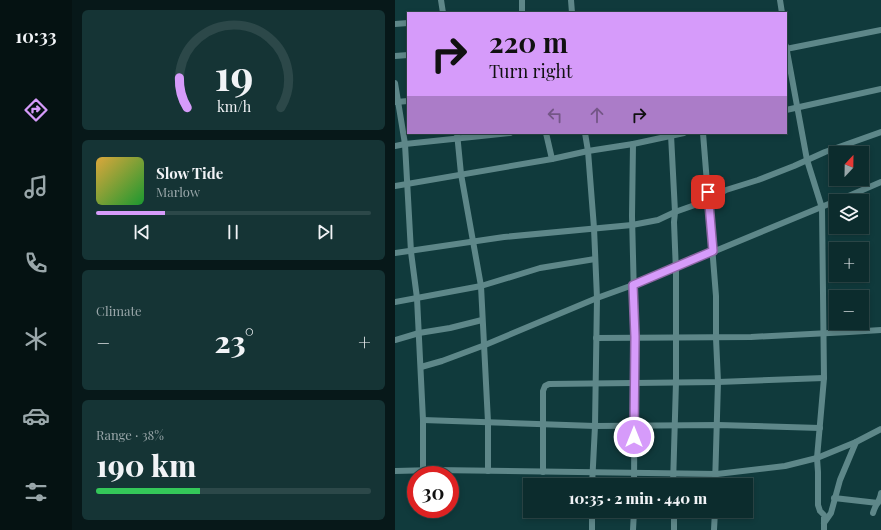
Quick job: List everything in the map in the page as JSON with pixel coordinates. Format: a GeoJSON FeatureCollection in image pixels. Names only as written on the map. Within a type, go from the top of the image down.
{"type":"FeatureCollection","features":[{"type":"Feature","properties":{"kind":"street"},"geometry":{"type":"LineString","coordinates":[[441,0],[443,12]]}},
{"type":"Feature","properties":{"kind":"street"},"geometry":{"type":"LineString","coordinates":[[522,0],[522,12]]}},
{"type":"Feature","properties":{"kind":"street"},"geometry":{"type":"LineString","coordinates":[[571,0],[572,12]]}},
{"type":"Feature","properties":{"kind":"street"},"geometry":{"type":"LineString","coordinates":[[780,0],[782,12]]}},
{"type":"Feature","properties":{"kind":"street"},"geometry":{"type":"LineString","coordinates":[[395,24],[407,23]]}},
{"type":"Feature","properties":{"kind":"street"},"geometry":{"type":"LineString","coordinates":[[787,48],[881,30]]}},
{"type":"Feature","properties":{"kind":"street"},"geometry":{"type":"LineString","coordinates":[[787,53],[807,160],[822,208],[824,378],[817,458],[818,505],[823,515],[825,530]]}},
{"type":"Feature","properties":{"kind":"street"},"geometry":{"type":"LineString","coordinates":[[395,56],[407,55]]}},
{"type":"Feature","properties":{"kind":"street"},"geometry":{"type":"LineString","coordinates":[[395,83],[405,144],[411,252],[417,298],[423,420],[423,466]]}},
{"type":"Feature","properties":{"kind":"street"},"geometry":{"type":"LineString","coordinates":[[787,110],[881,89]]}},
{"type":"Feature","properties":{"kind":"street"},"geometry":{"type":"LineString","coordinates":[[397,102],[407,100]]}},
{"type":"Feature","properties":{"kind":"street"},"geometry":{"type":"LineString","coordinates":[[395,254],[504,237],[632,225],[658,220],[675,212],[709,200],[726,190],[758,180],[825,152],[881,132]]}},
{"type":"Feature","properties":{"kind":"street"},"geometry":{"type":"LineString","coordinates":[[395,146],[458,136],[493,134]]}},
{"type":"Feature","properties":{"kind":"street"},"geometry":{"type":"LineString","coordinates":[[546,134],[552,159]]}},
{"type":"Feature","properties":{"kind":"street"},"geometry":{"type":"LineString","coordinates":[[585,134],[588,151],[594,228],[597,298],[595,426],[592,478]]}},
{"type":"Feature","properties":{"kind":"street"},"geometry":{"type":"LineString","coordinates":[[395,186],[552,159],[678,134]]}},
{"type":"Feature","properties":{"kind":"street"},"geometry":{"type":"LineString","coordinates":[[703,134],[717,296],[716,338],[718,425],[714,478]]}},
{"type":"Feature","properties":{"kind":"street"},"geometry":{"type":"LineString","coordinates":[[671,135],[676,268],[676,382],[673,478]]}},
{"type":"Feature","properties":{"kind":"street"},"geometry":{"type":"LineString","coordinates":[[458,136],[461,174],[481,286],[488,422],[488,471]]}},
{"type":"Feature","properties":{"kind":"street"},"geometry":{"type":"LineString","coordinates":[[633,144],[632,225],[635,337],[634,478]]}},
{"type":"Feature","properties":{"kind":"street"},"geometry":{"type":"LineString","coordinates":[[853,194],[881,182]]}},
{"type":"Feature","properties":{"kind":"street"},"geometry":{"type":"LineString","coordinates":[[421,367],[485,345],[829,204]]}},
{"type":"Feature","properties":{"kind":"street"},"geometry":{"type":"LineString","coordinates":[[395,302],[481,286],[540,268],[595,259]]}},
{"type":"Feature","properties":{"kind":"street"},"geometry":{"type":"LineString","coordinates":[[395,340],[419,333],[450,328],[482,320]]}},
{"type":"Feature","properties":{"kind":"street"},"geometry":{"type":"LineString","coordinates":[[596,338],[716,338],[881,330]]}},
{"type":"Feature","properties":{"kind":"street"},"geometry":{"type":"LineString","coordinates":[[543,472],[543,390],[545,386],[549,384],[596,382],[718,382],[824,378]]}},
{"type":"Feature","properties":{"kind":"street"},"geometry":{"type":"LineString","coordinates":[[423,420],[595,426],[718,425],[820,428]]}},
{"type":"Feature","properties":{"kind":"street"},"geometry":{"type":"LineString","coordinates":[[459,471],[714,473],[785,466],[817,458],[856,442],[881,429]]}},
{"type":"Feature","properties":{"kind":"street"},"geometry":{"type":"LineString","coordinates":[[824,523],[831,513],[840,480],[856,442]]}},
{"type":"Feature","properties":{"kind":"street"},"geometry":{"type":"LineString","coordinates":[[395,471],[407,471]]}},
{"type":"Feature","properties":{"kind":"street"},"geometry":{"type":"LineString","coordinates":[[873,513],[881,493]]}},
{"type":"Feature","properties":{"kind":"street"},"geometry":{"type":"LineString","coordinates":[[834,498],[878,503]]}},
{"type":"Feature","properties":{"kind":"street"},"geometry":{"type":"LineString","coordinates":[[592,518],[592,530]]}},
{"type":"Feature","properties":{"kind":"street"},"geometry":{"type":"LineString","coordinates":[[633,530],[634,518]]}},
{"type":"Feature","properties":{"kind":"street"},"geometry":{"type":"LineString","coordinates":[[674,518],[674,530]]}},
{"type":"Feature","properties":{"kind":"street"},"geometry":{"type":"LineString","coordinates":[[714,530],[715,518]]}},
{"type":"Feature","properties":{"kind":"route"},"geometry":{"type":"LineString","coordinates":[[634,437],[635,310],[633,285],[713,251],[708,192]]}}]}
